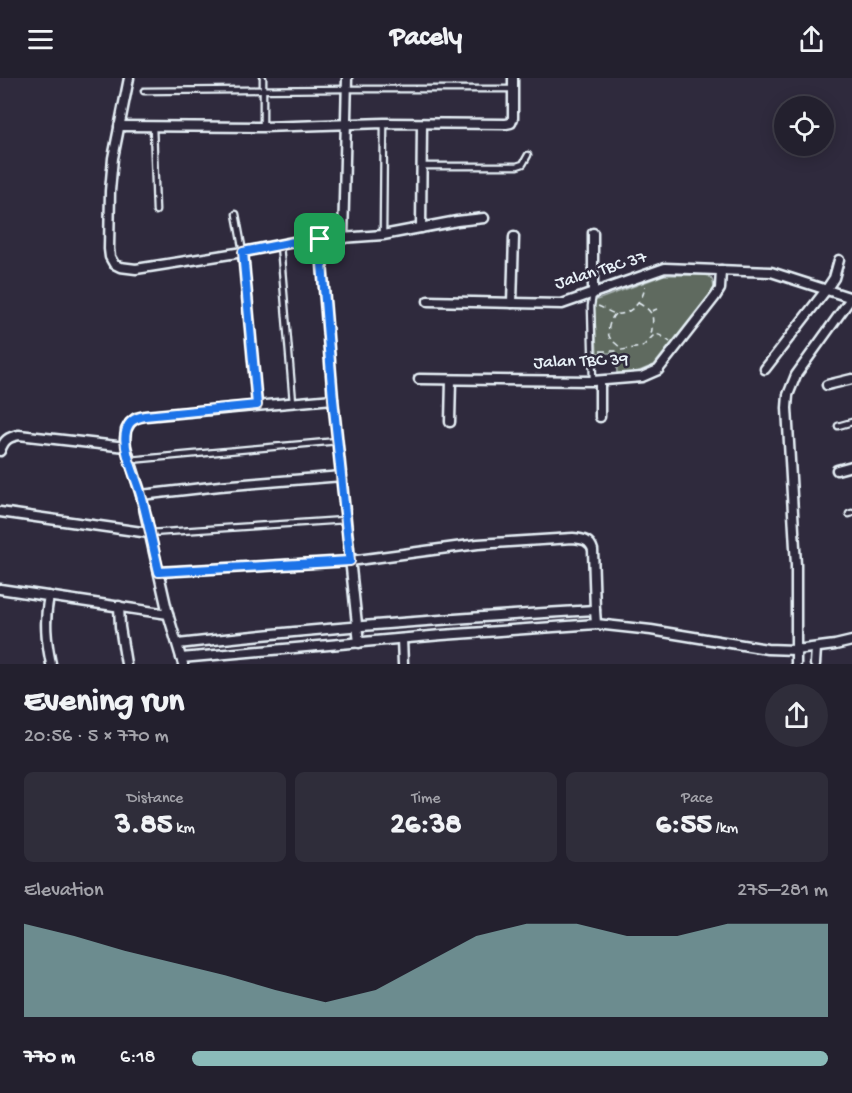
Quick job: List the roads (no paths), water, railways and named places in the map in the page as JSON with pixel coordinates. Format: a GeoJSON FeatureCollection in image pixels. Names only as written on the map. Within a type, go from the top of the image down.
{"type":"FeatureCollection","features":[{"type":"Feature","properties":{"kind":"street"},"geometry":{"type":"LineString","coordinates":[[129,78],[113,158],[110,191],[108,249],[114,264],[120,267],[136,269],[299,241],[383,236],[484,218]]}},
{"type":"Feature","properties":{"kind":"street"},"geometry":{"type":"LineString","coordinates":[[343,239],[347,78]]}},
{"type":"Feature","properties":{"kind":"street"},"geometry":{"type":"LineString","coordinates":[[119,126],[506,124],[511,123],[513,118],[513,78]]}},
{"type":"Feature","properties":{"kind":"street"},"geometry":{"type":"LineString","coordinates":[[421,228],[422,124]]}},
{"type":"Feature","properties":{"kind":"street"},"geometry":{"type":"LineString","coordinates":[[593,233],[593,294]]}},
{"type":"Feature","properties":{"kind":"street"},"geometry":{"type":"LineString","coordinates":[[512,303],[514,237]]}},
{"type":"Feature","properties":{"kind":"street"},"geometry":{"type":"LineString","coordinates":[[320,239],[333,399],[359,644]]}},
{"type":"Feature","properties":{"kind":"street"},"geometry":{"type":"LineString","coordinates":[[243,252],[257,405]]}},
{"type":"Feature","properties":{"kind":"street"},"geometry":{"type":"LineString","coordinates":[[765,369],[826,290],[834,278],[839,260]]}},
{"type":"Feature","properties":{"kind":"street","name":"Jalan TBC 37"},"geometry":{"type":"LineString","coordinates":[[428,301],[562,304],[664,268],[771,272],[852,297]]}},
{"type":"Feature","properties":{"kind":"street","name":"Jalan TBC 39"},"geometry":{"type":"LineString","coordinates":[[419,379],[597,381],[642,377],[658,370],[715,297],[720,289],[721,270]]}},
{"type":"Feature","properties":{"kind":"street"},"geometry":{"type":"LineString","coordinates":[[796,664],[796,565],[788,395],[790,386],[800,369],[852,297]]}},
{"type":"Feature","properties":{"kind":"street"},"geometry":{"type":"LineString","coordinates":[[827,385],[852,379]]}},
{"type":"Feature","properties":{"kind":"street"},"geometry":{"type":"LineString","coordinates":[[450,422],[451,380]]}},
{"type":"Feature","properties":{"kind":"street"},"geometry":{"type":"LineString","coordinates":[[597,381],[600,417]]}},
{"type":"Feature","properties":{"kind":"street"},"geometry":{"type":"LineString","coordinates":[[333,399],[145,416],[136,418],[130,423],[126,430],[126,447],[141,495],[168,614],[182,661],[402,639],[596,624],[651,630],[767,649],[796,650],[852,641]]}},
{"type":"Feature","properties":{"kind":"street"},"geometry":{"type":"LineString","coordinates":[[0,451],[5,440],[11,436],[20,435],[126,447]]}},
{"type":"Feature","properties":{"kind":"street"},"geometry":{"type":"LineString","coordinates":[[837,470],[852,466]]}},
{"type":"Feature","properties":{"kind":"street"},"geometry":{"type":"LineString","coordinates":[[141,495],[342,476]]}},
{"type":"Feature","properties":{"kind":"street"},"geometry":{"type":"LineString","coordinates":[[0,512],[149,533]]}},
{"type":"Feature","properties":{"kind":"street"},"geometry":{"type":"LineString","coordinates":[[159,572],[350,561],[478,544],[573,538],[587,541],[593,550],[596,624]]}},
{"type":"Feature","properties":{"kind":"street"},"geometry":{"type":"LineString","coordinates":[[0,589],[168,614]]}},
{"type":"Feature","properties":{"kind":"street"},"geometry":{"type":"LineString","coordinates":[[49,596],[45,614],[51,664]]}},
{"type":"Feature","properties":{"kind":"street"},"geometry":{"type":"LineString","coordinates":[[119,606],[126,664]]}},
{"type":"Feature","properties":{"kind":"street"},"geometry":{"type":"LineString","coordinates":[[178,644],[255,635],[488,616],[595,610]]}},
{"type":"Feature","properties":{"kind":"street"},"geometry":{"type":"LineString","coordinates":[[402,639],[403,664]]}},
{"type":"Feature","properties":{"kind":"street"},"geometry":{"type":"LineString","coordinates":[[815,664],[816,648]]}},
{"type":"Feature","properties":{"kind":"lane"},"geometry":{"type":"LineString","coordinates":[[263,78],[263,127]]}},
{"type":"Feature","properties":{"kind":"lane"},"geometry":{"type":"LineString","coordinates":[[144,91],[513,89]]}},
{"type":"Feature","properties":{"kind":"lane"},"geometry":{"type":"LineString","coordinates":[[383,236],[384,123]]}},
{"type":"Feature","properties":{"kind":"lane"},"geometry":{"type":"LineString","coordinates":[[153,126],[156,211]]}},
{"type":"Feature","properties":{"kind":"lane"},"geometry":{"type":"LineString","coordinates":[[422,166],[516,166],[523,164],[528,155]]}},
{"type":"Feature","properties":{"kind":"lane"},"geometry":{"type":"LineString","coordinates":[[236,214],[243,252]]}},
{"type":"Feature","properties":{"kind":"lane"},"geometry":{"type":"LineString","coordinates":[[280,244],[292,402]]}},
{"type":"Feature","properties":{"kind":"lane"},"geometry":{"type":"LineString","coordinates":[[593,294],[591,306],[593,351],[597,381]]}},
{"type":"Feature","properties":{"kind":"lane"},"geometry":{"type":"LineString","coordinates":[[838,426],[852,423]]}},
{"type":"Feature","properties":{"kind":"lane"},"geometry":{"type":"LineString","coordinates":[[130,460],[338,441]]}},
{"type":"Feature","properties":{"kind":"lane"},"geometry":{"type":"LineString","coordinates":[[149,533],[345,520]]}}]}
